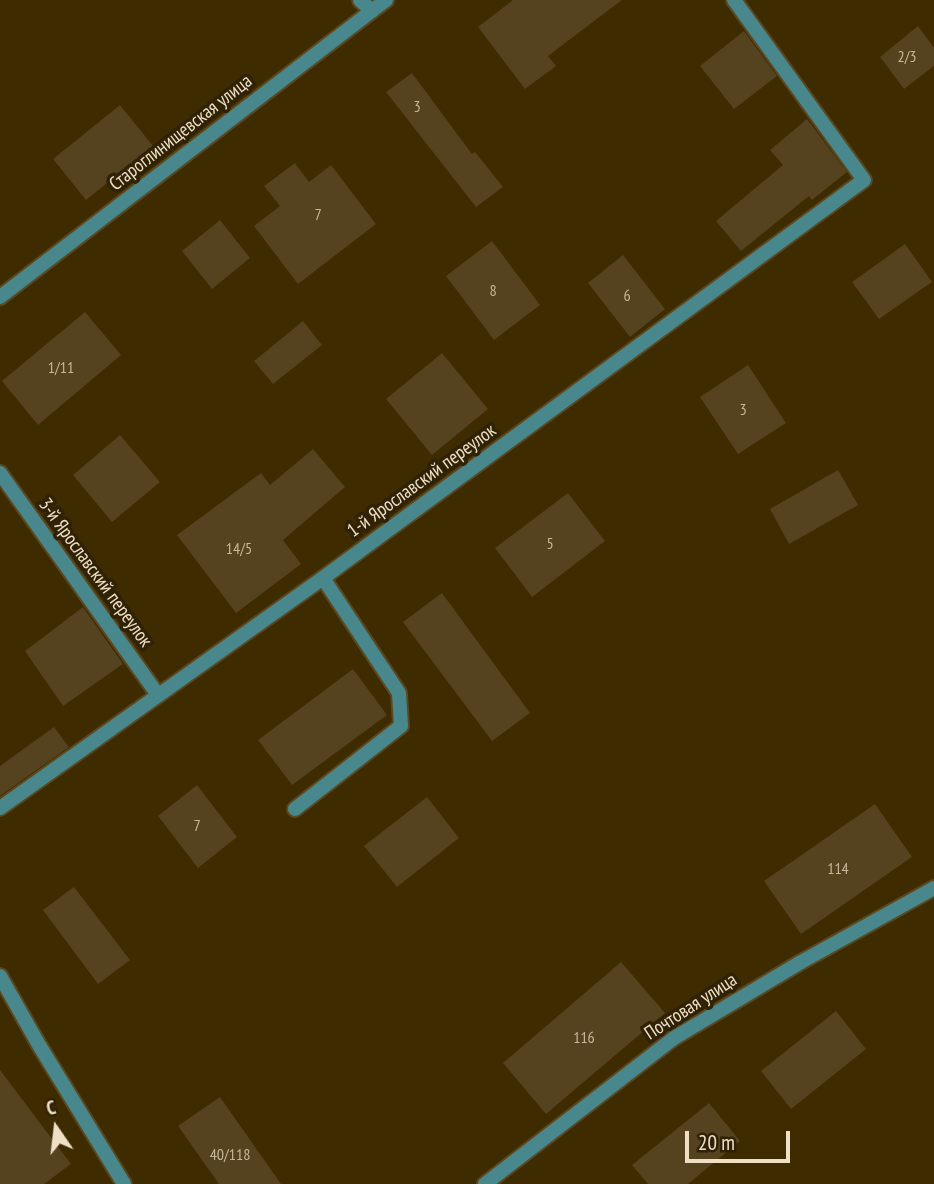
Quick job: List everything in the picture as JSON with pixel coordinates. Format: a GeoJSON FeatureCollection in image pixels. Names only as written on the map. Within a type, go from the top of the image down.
{"type":"FeatureCollection","features":[{"type":"Feature","properties":{"kind":"street"},"geometry":{"type":"LineString","coordinates":[[360,0],[372,11]]}},
{"type":"Feature","properties":{"kind":"street","name":"Староглинищевская улица"},"geometry":{"type":"LineString","coordinates":[[0,297],[386,0]]}},
{"type":"Feature","properties":{"kind":"street","name":"1-й Ярославский переулок"},"geometry":{"type":"LineString","coordinates":[[0,808],[323,578],[864,180],[734,0]]}},
{"type":"Feature","properties":{"kind":"street","name":"3-й Ярославский переулок"},"geometry":{"type":"LineString","coordinates":[[0,473],[158,695]]}},
{"type":"Feature","properties":{"kind":"street"},"geometry":{"type":"LineString","coordinates":[[295,809],[401,726],[398,693],[323,578]]}},
{"type":"Feature","properties":{"kind":"street","name":"Почтовая улица"},"geometry":{"type":"LineString","coordinates":[[485,1184],[674,1038],[934,888]]}},
{"type":"Feature","properties":{"kind":"street"},"geometry":{"type":"LineString","coordinates":[[0,976],[38,1045],[124,1184]]}},
{"type":"Feature","properties":{"kind":"building"},"geometry":{"type":"Polygon","coordinates":[[[513,0],[622,0],[548,56],[556,66],[525,89],[478,27],[513,0]]]}},
{"type":"Feature","properties":{"kind":"building"},"geometry":{"type":"Polygon","coordinates":[[[918,26],[934,48],[934,66],[904,89],[880,57],[918,26]]]}},
{"type":"Feature","properties":{"kind":"building"},"geometry":{"type":"Polygon","coordinates":[[[744,31],[777,76],[734,109],[700,66],[744,31]]]}},
{"type":"Feature","properties":{"kind":"building"},"geometry":{"type":"Polygon","coordinates":[[[412,73],[472,154],[475,152],[503,187],[476,207],[386,92],[412,73]]]}},
{"type":"Feature","properties":{"kind":"building"},"geometry":{"type":"Polygon","coordinates":[[[120,105],[153,146],[86,200],[53,159],[120,105]]]}},
{"type":"Feature","properties":{"kind":"building"},"geometry":{"type":"Polygon","coordinates":[[[807,119],[847,172],[812,200],[809,196],[741,251],[716,221],[783,165],[770,150],[807,119]]]}},
{"type":"Feature","properties":{"kind":"building"},"geometry":{"type":"Polygon","coordinates":[[[295,163],[309,182],[331,165],[376,224],[298,284],[254,226],[280,206],[264,186],[295,163]]]}},
{"type":"Feature","properties":{"kind":"building"},"geometry":{"type":"Polygon","coordinates":[[[220,220],[250,258],[212,289],[182,251],[220,220]]]}},
{"type":"Feature","properties":{"kind":"building"},"geometry":{"type":"Polygon","coordinates":[[[492,241],[540,305],[494,340],[446,276],[492,241]]]}},
{"type":"Feature","properties":{"kind":"building"},"geometry":{"type":"Polygon","coordinates":[[[905,244],[932,282],[879,319],[852,282],[905,244]]]}},
{"type":"Feature","properties":{"kind":"building"},"geometry":{"type":"Polygon","coordinates":[[[623,255],[665,309],[630,337],[588,283],[623,255]]]}},
{"type":"Feature","properties":{"kind":"building"},"geometry":{"type":"Polygon","coordinates":[[[85,312],[121,355],[38,425],[2,381],[85,312]]]}},
{"type":"Feature","properties":{"kind":"building"},"geometry":{"type":"Polygon","coordinates":[[[303,321],[322,345],[273,384],[254,361],[303,321]]]}},
{"type":"Feature","properties":{"kind":"building"},"geometry":{"type":"Polygon","coordinates":[[[442,353],[488,409],[432,455],[386,399],[442,353]]]}},
{"type":"Feature","properties":{"kind":"building"},"geometry":{"type":"Polygon","coordinates":[[[748,365],[786,423],[738,454],[700,397],[748,365]]]}},
{"type":"Feature","properties":{"kind":"building"},"geometry":{"type":"Polygon","coordinates":[[[120,435],[160,482],[112,522],[73,475],[120,435]]]}},
{"type":"Feature","properties":{"kind":"building"},"geometry":{"type":"Polygon","coordinates":[[[313,449],[345,487],[283,540],[301,564],[236,613],[177,535],[261,473],[270,485],[313,449]]]}},
{"type":"Feature","properties":{"kind":"building"},"geometry":{"type":"Polygon","coordinates":[[[838,470],[858,505],[789,544],[770,509],[838,470]]]}},
{"type":"Feature","properties":{"kind":"building"},"geometry":{"type":"Polygon","coordinates":[[[568,493],[605,541],[532,597],[495,548],[568,493]]]}},
{"type":"Feature","properties":{"kind":"building"},"geometry":{"type":"Polygon","coordinates":[[[442,593],[530,713],[492,741],[403,622],[442,593]]]}},
{"type":"Feature","properties":{"kind":"building"},"geometry":{"type":"Polygon","coordinates":[[[83,607],[123,664],[63,706],[25,651],[83,607]]]}},
{"type":"Feature","properties":{"kind":"building"},"geometry":{"type":"Polygon","coordinates":[[[353,669],[387,715],[292,785],[258,740],[353,669]]]}},
{"type":"Feature","properties":{"kind":"building"},"geometry":{"type":"Polygon","coordinates":[[[54,727],[69,747],[0,796],[0,766],[54,727]]]}},
{"type":"Feature","properties":{"kind":"building"},"geometry":{"type":"Polygon","coordinates":[[[197,785],[237,837],[198,868],[158,816],[197,785]]]}},
{"type":"Feature","properties":{"kind":"building"},"geometry":{"type":"Polygon","coordinates":[[[427,797],[459,838],[397,887],[364,846],[427,797]]]}},
{"type":"Feature","properties":{"kind":"building"},"geometry":{"type":"Polygon","coordinates":[[[875,804],[912,857],[801,934],[764,881],[875,804]]]}},
{"type":"Feature","properties":{"kind":"building"},"geometry":{"type":"Polygon","coordinates":[[[74,887],[130,960],[98,984],[43,910],[74,887]]]}},
{"type":"Feature","properties":{"kind":"building"},"geometry":{"type":"Polygon","coordinates":[[[621,962],[665,1013],[546,1114],[503,1063],[621,962]]]}},
{"type":"Feature","properties":{"kind":"building"},"geometry":{"type":"Polygon","coordinates":[[[836,1011],[866,1049],[791,1109],[761,1071],[836,1011]]]}},
{"type":"Feature","properties":{"kind":"building"},"geometry":{"type":"Polygon","coordinates":[[[0,1070],[71,1164],[44,1184],[0,1184],[0,1070]]]}},
{"type":"Feature","properties":{"kind":"building"},"geometry":{"type":"Polygon","coordinates":[[[220,1097],[281,1184],[219,1184],[178,1126],[220,1097]]]}},
{"type":"Feature","properties":{"kind":"building"},"geometry":{"type":"Polygon","coordinates":[[[709,1103],[740,1141],[688,1184],[648,1184],[632,1165],[709,1103]]]}}]}
